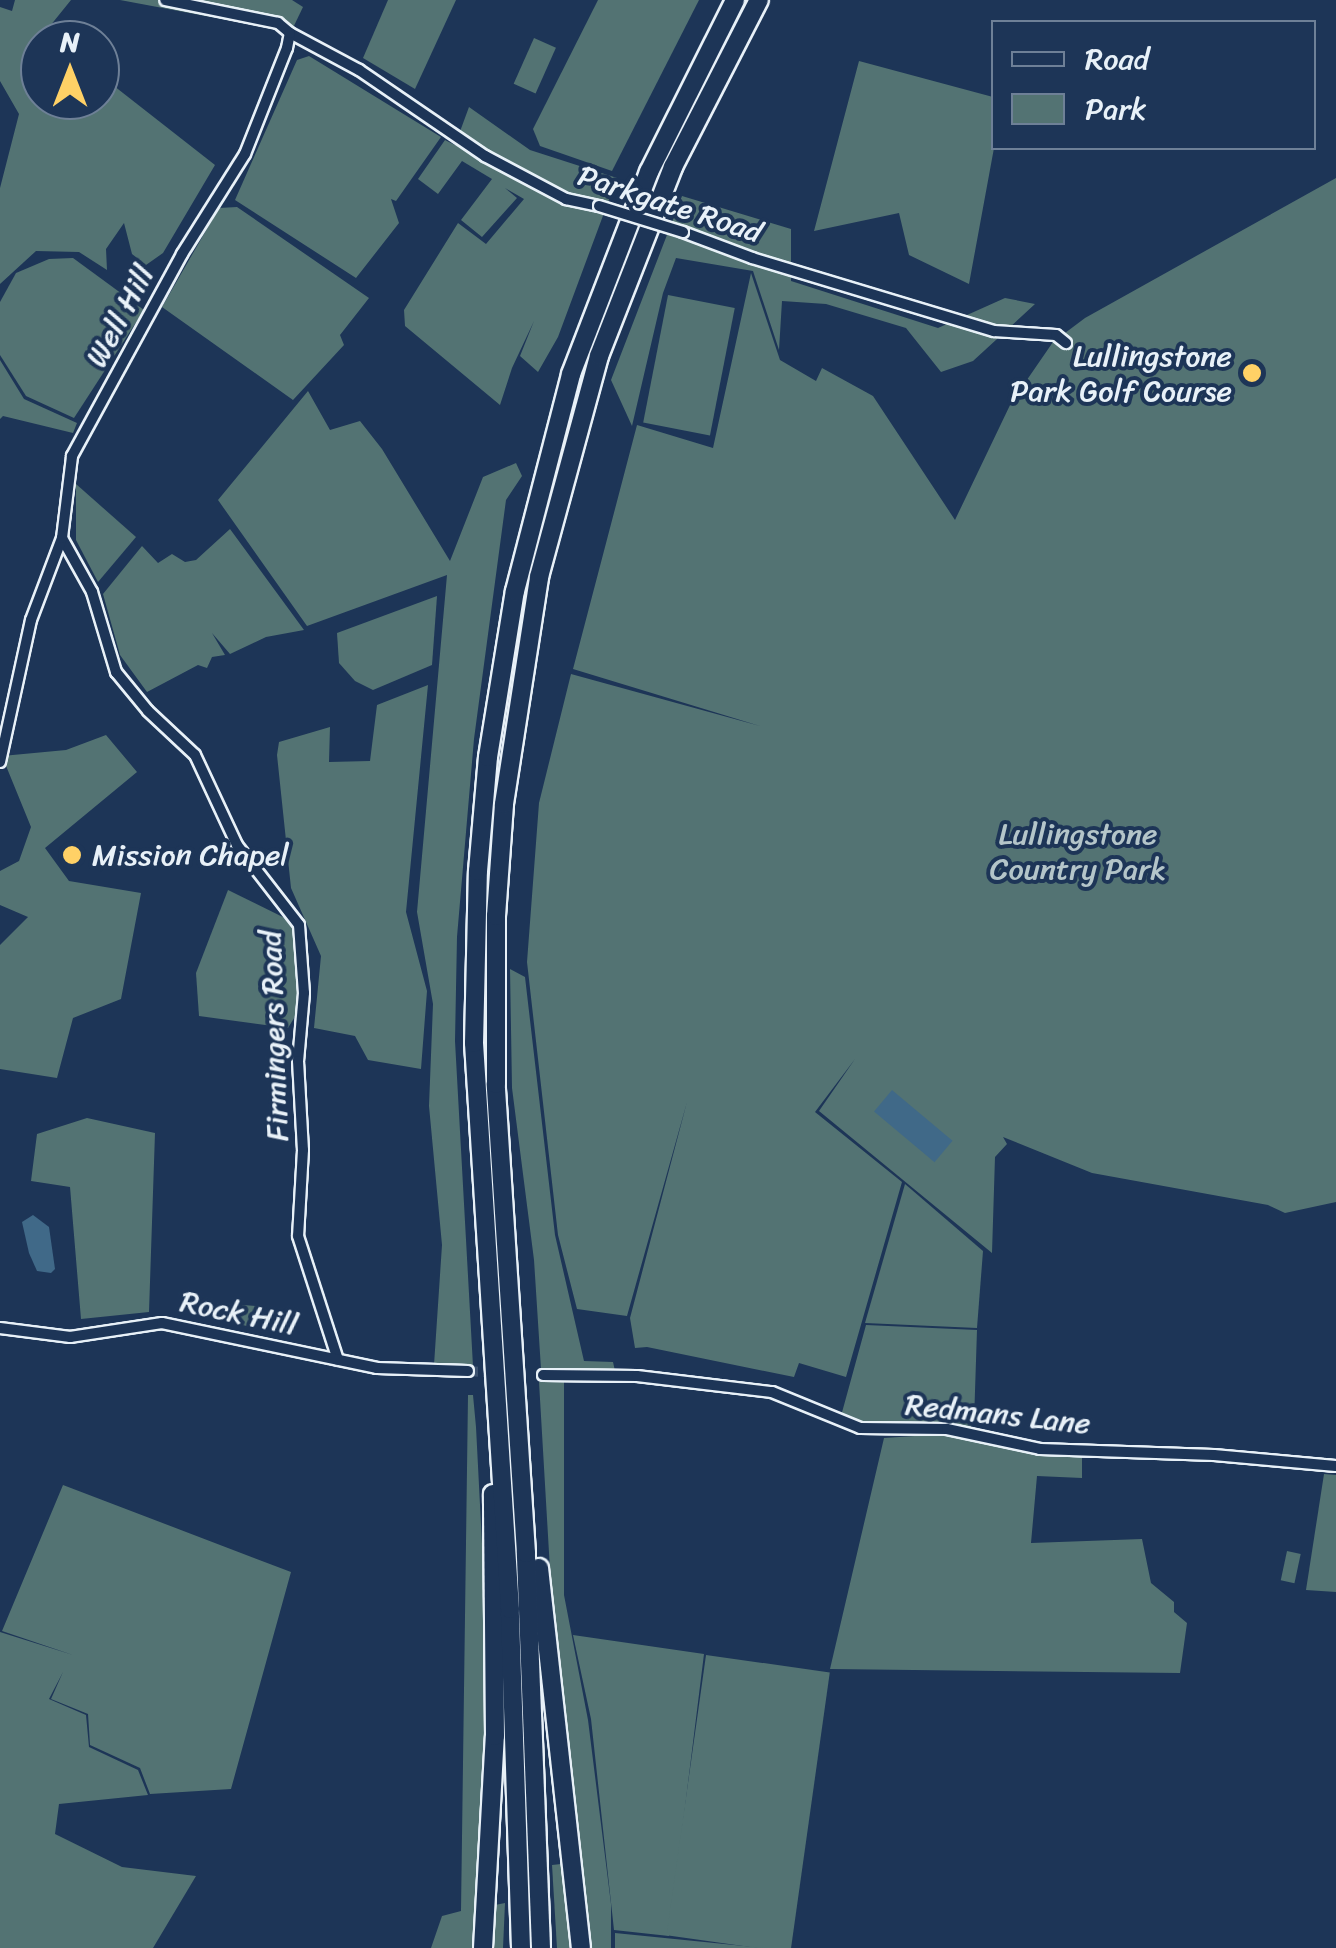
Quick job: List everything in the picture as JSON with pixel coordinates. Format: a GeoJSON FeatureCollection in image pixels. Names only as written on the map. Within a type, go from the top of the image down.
{"type":"FeatureCollection","features":[{"type":"Feature","properties":{"kind":"highway"},"geometry":{"type":"LineString","coordinates":[[521,1948],[499,1427],[476,1098],[474,984],[482,814],[504,645],[540,482],[589,322],[657,154],[735,0]]}},
{"type":"Feature","properties":{"kind":"highway"},"geometry":{"type":"LineString","coordinates":[[541,1948],[531,1645],[495,1065],[496,916],[510,747],[528,633],[565,466],[618,302],[673,167],[759,0]]}},
{"type":"Feature","properties":{"kind":"highway"},"geometry":{"type":"LineString","coordinates":[[508,1276],[524,1336],[542,1606],[581,1948]]}},
{"type":"Feature","properties":{"kind":"highway"},"geometry":{"type":"LineString","coordinates":[[483,1948],[494,1766],[492,1528],[499,1427]]}},
{"type":"Feature","properties":{"kind":"street"},"geometry":{"type":"LineString","coordinates":[[165,0],[278,23],[290,33]]}},
{"type":"Feature","properties":{"kind":"street","name":"Parkgate Road"},"geometry":{"type":"LineString","coordinates":[[290,33],[359,70],[485,156],[566,199],[994,331],[1056,336],[1066,343]]}},
{"type":"Feature","properties":{"kind":"street","name":"Well Hill"},"geometry":{"type":"LineString","coordinates":[[0,762],[31,620],[62,538],[72,456],[182,254],[245,154],[267,105],[290,33]]}},
{"type":"Feature","properties":{"kind":"street","name":"Firmingers Road"},"geometry":{"type":"LineString","coordinates":[[62,538],[92,592],[116,672],[148,711],[195,755],[237,845],[299,925],[304,992],[298,1060],[303,1150],[298,1236],[338,1360]]}},
{"type":"Feature","properties":{"kind":"street","name":"Rock Hill"},"geometry":{"type":"LineString","coordinates":[[0,1328],[70,1337],[162,1323],[376,1368],[468,1371]]}},
{"type":"Feature","properties":{"kind":"street","name":"Redmans Lane"},"geometry":{"type":"LineString","coordinates":[[543,1375],[637,1376],[772,1392],[860,1428],[948,1429],[1040,1449],[1336,1466]]}},
{"type":"Feature","properties":{"kind":"green space"},"geometry":{"type":"Polygon","coordinates":[[[15,0],[71,0],[55,20],[20,20],[20,120],[120,120],[120,91],[215,165],[163,253],[146,265],[132,254],[124,223],[106,249],[107,270],[79,252],[36,251],[0,284],[0,188],[19,114],[0,81],[0,7],[12,11],[15,0]]]}},
{"type":"Feature","properties":{"kind":"green space"},"geometry":{"type":"Polygon","coordinates":[[[120,0],[292,0],[303,7],[291,32],[120,0]]]}},
{"type":"Feature","properties":{"kind":"green space"},"geometry":{"type":"Polygon","coordinates":[[[388,0],[456,0],[415,89],[363,58],[388,0]]]}},
{"type":"Feature","properties":{"kind":"green space"},"geometry":{"type":"Polygon","coordinates":[[[598,0],[699,0],[612,171],[540,146],[533,129],[598,0]]]}},
{"type":"Feature","properties":{"kind":"green space"},"geometry":{"type":"Polygon","coordinates":[[[534,38],[556,48],[536,93],[514,84],[534,38]]]}},
{"type":"Feature","properties":{"kind":"green space"},"geometry":{"type":"Polygon","coordinates":[[[309,56],[441,137],[396,201],[391,199],[399,223],[356,278],[235,200],[297,60],[309,56]]]}},
{"type":"Feature","properties":{"kind":"green space"},"geometry":{"type":"Polygon","coordinates":[[[859,61],[991,96],[994,150],[969,284],[909,255],[899,213],[814,231],[859,61]]]}},
{"type":"Feature","properties":{"kind":"green space"},"geometry":{"type":"Polygon","coordinates":[[[469,107],[530,150],[617,178],[558,337],[538,372],[520,356],[534,321],[500,405],[405,326],[404,310],[458,223],[486,244],[524,199],[505,188],[517,198],[482,237],[461,220],[492,179],[462,161],[438,194],[418,179],[445,140],[455,145],[469,107]]]}},
{"type":"Feature","properties":{"kind":"green space","name":"Lullingstone Country Park"},"geometry":{"type":"Polygon","coordinates":[[[1336,178],[1336,1202],[1285,1213],[1268,1205],[1092,1173],[1003,1137],[1007,1144],[995,1157],[992,1253],[819,1111],[855,1059],[815,1112],[902,1182],[846,1377],[799,1363],[794,1377],[647,1347],[635,1348],[630,1318],[687,1102],[627,1316],[577,1309],[558,1235],[527,962],[539,803],[571,674],[760,726],[573,669],[637,425],[713,448],[751,273],[780,360],[816,381],[822,368],[873,396],[955,520],[1011,403],[1053,342],[1085,318],[1336,178]]]}},
{"type":"Feature","properties":{"kind":"green space"},"geometry":{"type":"Polygon","coordinates":[[[682,196],[791,229],[791,281],[938,328],[1005,298],[1035,304],[973,361],[941,372],[906,328],[826,304],[782,301],[779,350],[753,271],[676,258],[663,293],[632,426],[611,380],[682,196]]]}},
{"type":"Feature","properties":{"kind":"green space"},"geometry":{"type":"Polygon","coordinates":[[[237,207],[369,298],[340,335],[344,345],[293,400],[162,307],[219,208],[237,207]]]}},
{"type":"Feature","properties":{"kind":"green space"},"geometry":{"type":"Polygon","coordinates":[[[73,258],[144,310],[74,418],[26,396],[0,355],[0,302],[16,273],[49,259],[73,258]]]}},
{"type":"Feature","properties":{"kind":"green space"},"geometry":{"type":"Polygon","coordinates":[[[668,295],[735,308],[710,436],[643,423],[668,295]]]}},
{"type":"Feature","properties":{"kind":"green space"},"geometry":{"type":"Polygon","coordinates":[[[0,360],[24,399],[77,423],[73,433],[3,416],[0,419],[0,360]]]}},
{"type":"Feature","properties":{"kind":"green space"},"geometry":{"type":"Polygon","coordinates":[[[308,391],[330,430],[360,421],[382,449],[450,561],[483,477],[516,463],[522,476],[506,500],[474,739],[457,937],[455,1041],[473,1366],[434,1365],[442,1245],[429,1106],[433,1004],[417,912],[447,575],[307,626],[218,500],[308,391]]]}},
{"type":"Feature","properties":{"kind":"green space"},"geometry":{"type":"Polygon","coordinates":[[[76,484],[136,537],[98,582],[76,540],[76,484]]]}},
{"type":"Feature","properties":{"kind":"green space"},"geometry":{"type":"Polygon","coordinates":[[[230,529],[304,630],[266,637],[230,654],[212,633],[225,655],[212,657],[207,668],[198,665],[147,692],[120,655],[103,594],[142,546],[158,563],[172,554],[185,562],[196,560],[230,529]]]}},
{"type":"Feature","properties":{"kind":"green space"},"geometry":{"type":"Polygon","coordinates":[[[437,596],[432,665],[373,690],[355,681],[339,663],[337,633],[437,596]]]}},
{"type":"Feature","properties":{"kind":"green space"},"geometry":{"type":"Polygon","coordinates":[[[428,685],[406,912],[427,991],[421,1069],[368,1060],[355,1036],[314,1028],[321,956],[291,888],[277,755],[279,742],[330,727],[329,762],[370,761],[377,705],[428,685]]]}},
{"type":"Feature","properties":{"kind":"green space"},"geometry":{"type":"Polygon","coordinates":[[[106,735],[137,772],[45,848],[69,881],[141,893],[121,999],[73,1018],[57,1078],[0,1069],[0,945],[28,917],[0,905],[0,871],[19,861],[31,827],[2,756],[66,750],[106,735]]]}},
{"type":"Feature","properties":{"kind":"green space"},"geometry":{"type":"Polygon","coordinates":[[[228,890],[299,925],[302,1005],[288,1028],[199,1016],[196,973],[228,890]]]}},
{"type":"Feature","properties":{"kind":"green space"},"geometry":{"type":"Polygon","coordinates":[[[510,969],[525,977],[555,1235],[584,1361],[613,1362],[615,1371],[541,1369],[534,1260],[512,1088],[510,969]]]}},
{"type":"Feature","properties":{"kind":"green space"},"geometry":{"type":"Polygon","coordinates":[[[87,1118],[155,1133],[149,1312],[81,1319],[70,1187],[31,1181],[37,1134],[87,1118]]]}},
{"type":"Feature","properties":{"kind":"green space"},"geometry":{"type":"Polygon","coordinates":[[[905,1184],[983,1251],[977,1328],[865,1323],[905,1184]]]}},
{"type":"Feature","properties":{"kind":"green space"},"geometry":{"type":"Polygon","coordinates":[[[217,1303],[256,1306],[257,1328],[217,1320],[217,1303]]]}},
{"type":"Feature","properties":{"kind":"green space"},"geometry":{"type":"Polygon","coordinates":[[[866,1325],[977,1330],[974,1422],[969,1429],[925,1423],[861,1424],[841,1416],[866,1325]]]}},
{"type":"Feature","properties":{"kind":"green space"},"geometry":{"type":"Polygon","coordinates":[[[564,1378],[564,1595],[588,1720],[611,1904],[611,1948],[590,1948],[553,1621],[539,1382],[564,1378]]]}},
{"type":"Feature","properties":{"kind":"green space"},"geometry":{"type":"Polygon","coordinates":[[[468,1395],[473,1395],[476,1427],[489,1680],[477,1948],[431,1948],[442,1916],[461,1911],[468,1395]]]}},
{"type":"Feature","properties":{"kind":"green space"},"geometry":{"type":"Polygon","coordinates":[[[945,1434],[1038,1454],[1082,1453],[1082,1478],[1037,1476],[1031,1543],[1142,1539],[1151,1583],[1174,1602],[1174,1612],[1187,1623],[1180,1673],[830,1669],[884,1438],[945,1434]]]}},
{"type":"Feature","properties":{"kind":"green space"},"geometry":{"type":"Polygon","coordinates":[[[1324,1474],[1336,1475],[1336,1592],[1306,1590],[1324,1474]]]}},
{"type":"Feature","properties":{"kind":"green space"},"geometry":{"type":"Polygon","coordinates":[[[63,1485],[291,1572],[231,1789],[150,1794],[140,1768],[90,1745],[88,1714],[51,1699],[63,1672],[49,1699],[86,1715],[89,1747],[138,1770],[148,1795],[59,1804],[55,1834],[122,1867],[196,1876],[153,1948],[0,1948],[0,1632],[73,1655],[2,1631],[63,1485]]]}},
{"type":"Feature","properties":{"kind":"green space"},"geometry":{"type":"Polygon","coordinates":[[[1287,1551],[1301,1554],[1294,1583],[1281,1580],[1287,1551]]]}},
{"type":"Feature","properties":{"kind":"green space"},"geometry":{"type":"Polygon","coordinates":[[[573,1635],[704,1654],[669,1936],[614,1930],[591,1719],[573,1635]]]}},
{"type":"Feature","properties":{"kind":"green space"},"geometry":{"type":"Polygon","coordinates":[[[706,1655],[830,1672],[791,1948],[757,1948],[667,1935],[706,1655]]]}},
{"type":"Feature","properties":{"kind":"green space"},"geometry":{"type":"Polygon","coordinates":[[[561,1864],[571,1948],[557,1948],[552,1865],[561,1864]]]}},
{"type":"Feature","properties":{"kind":"green space"},"geometry":{"type":"Polygon","coordinates":[[[505,1903],[503,1948],[491,1948],[495,1905],[505,1903]]]}},
{"type":"Feature","properties":{"kind":"green space"},"geometry":{"type":"Polygon","coordinates":[[[615,1933],[765,1948],[615,1948],[615,1933]]]}},
{"type":"Feature","properties":{"kind":"water"},"geometry":{"type":"Polygon","coordinates":[[[892,1090],[953,1141],[935,1162],[874,1111],[892,1090]]]}},
{"type":"Feature","properties":{"kind":"water"},"geometry":{"type":"Polygon","coordinates":[[[33,1215],[49,1227],[55,1269],[51,1273],[37,1271],[29,1253],[22,1222],[33,1215]]]}},
{"type":"Feature","properties":{"kind":"tunnel"},"geometry":{"type":"LineString","coordinates":[[468,1371],[497,1373]]}},
{"type":"Feature","properties":{"kind":"place","name":"Lullingstone Park Golf Course"},"geometry":{"type":"Point","coordinates":[1252,373]}},
{"type":"Feature","properties":{"kind":"place","name":"Mission Chapel"},"geometry":{"type":"Point","coordinates":[72,855]}}]}
